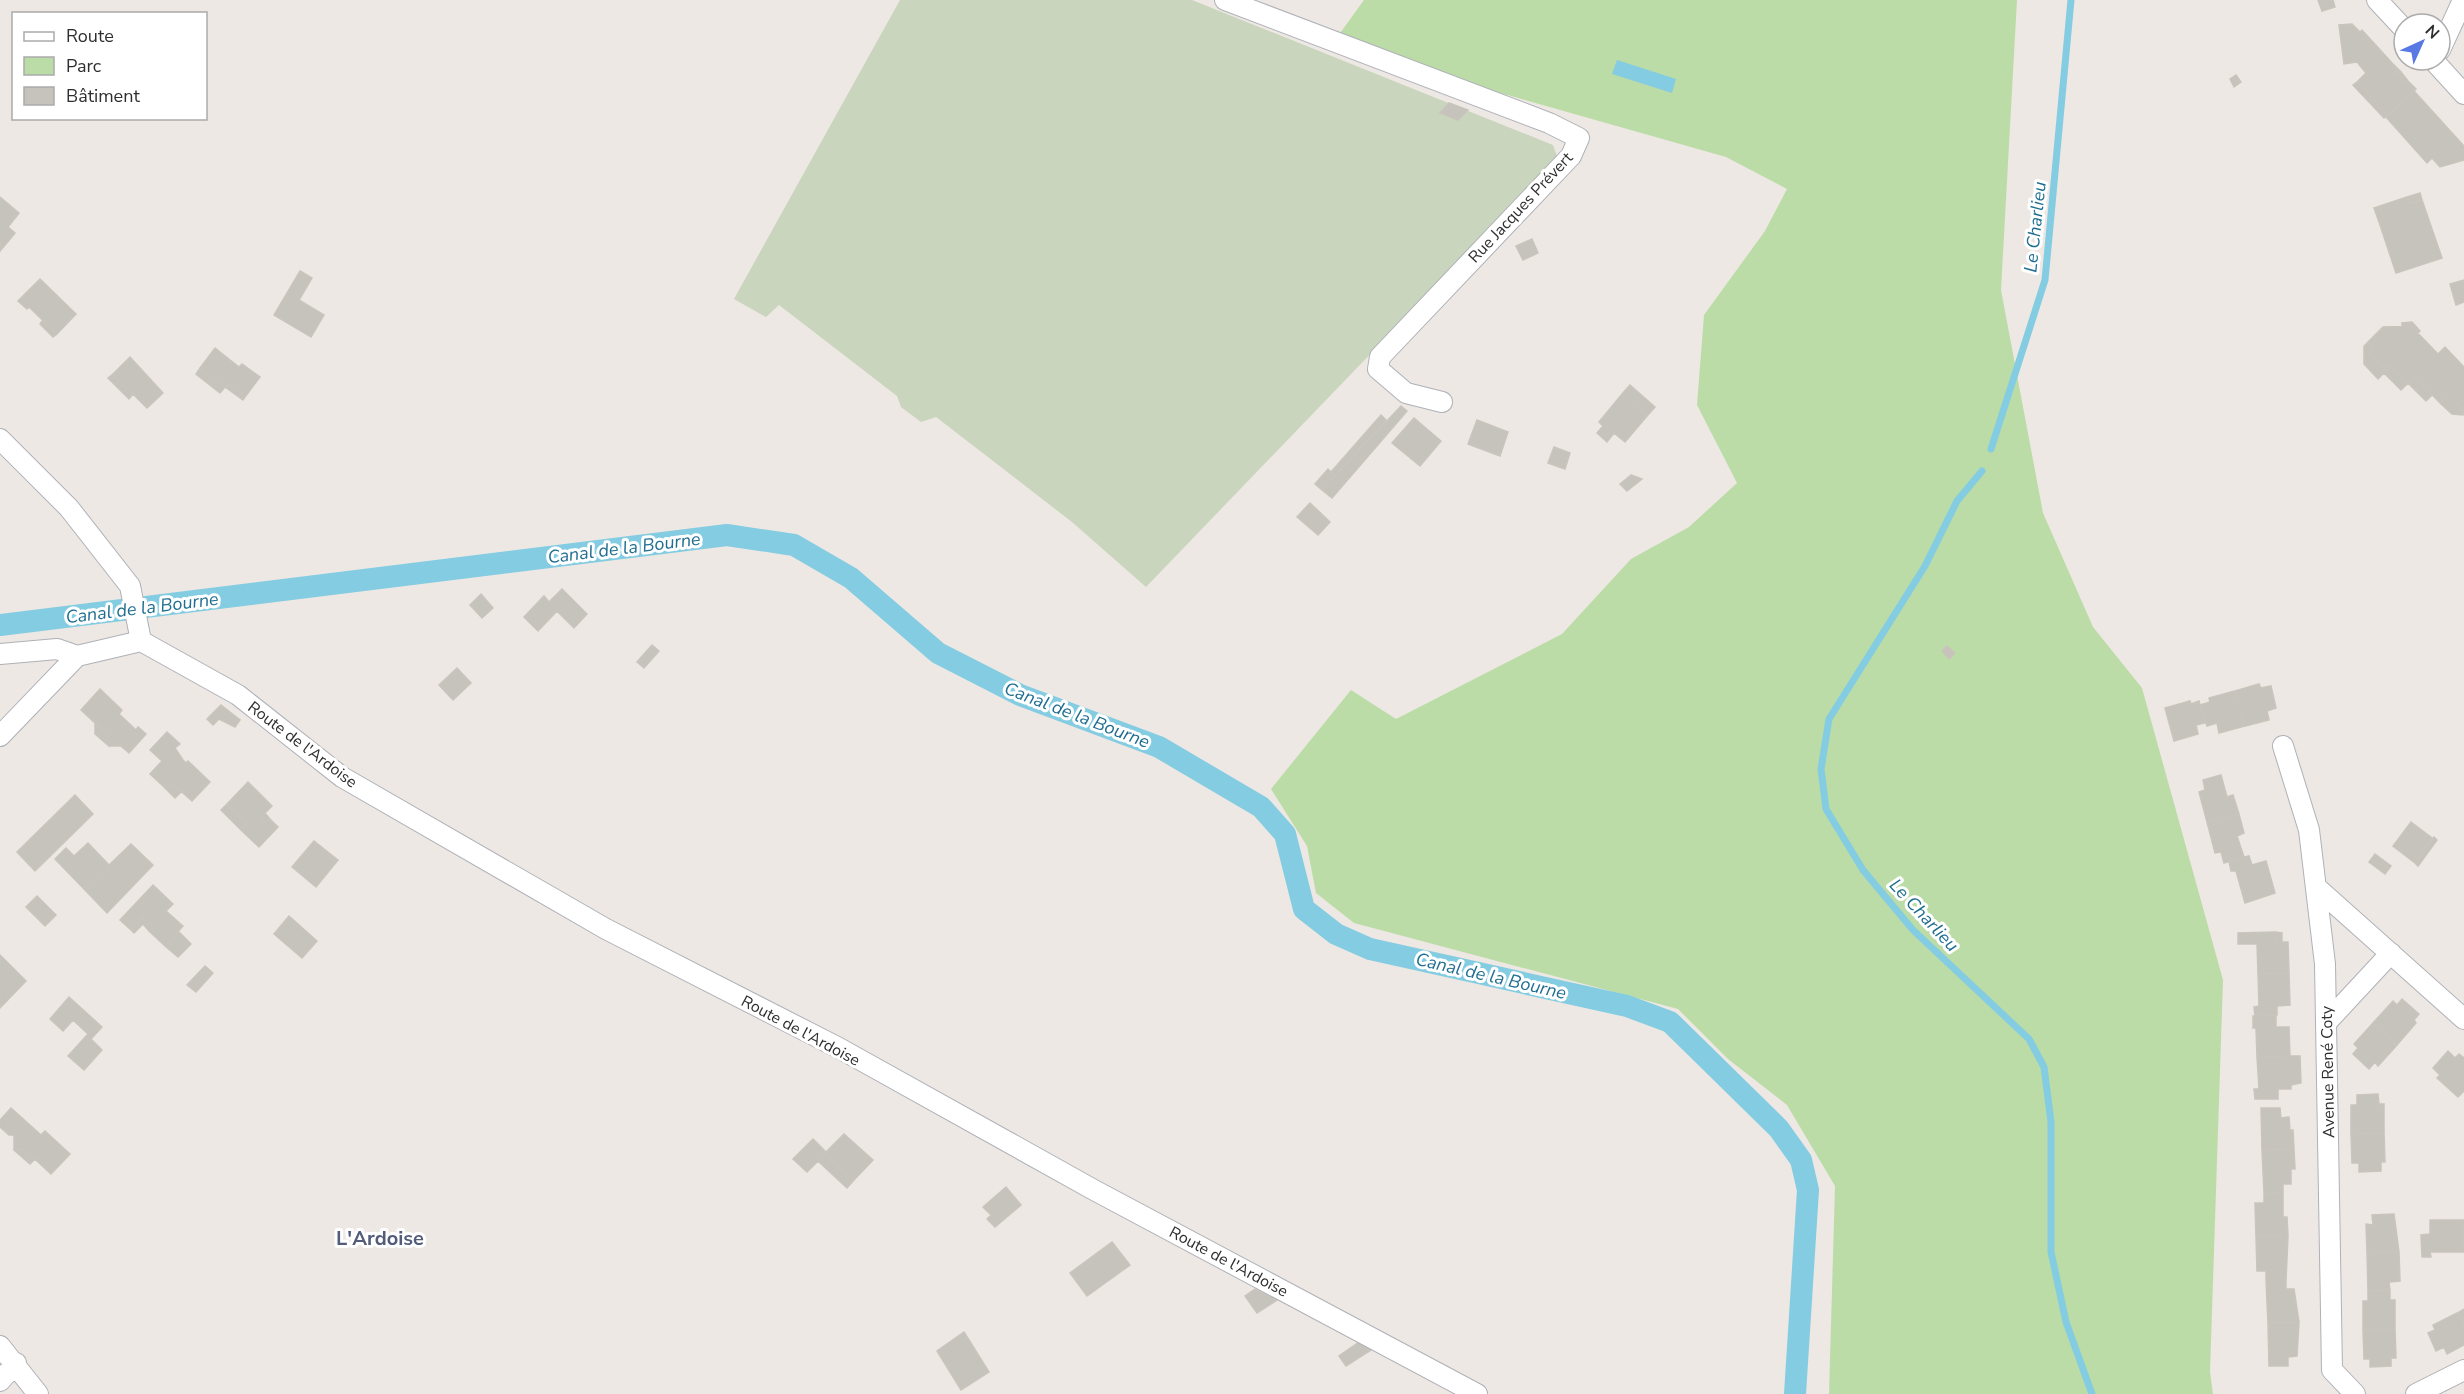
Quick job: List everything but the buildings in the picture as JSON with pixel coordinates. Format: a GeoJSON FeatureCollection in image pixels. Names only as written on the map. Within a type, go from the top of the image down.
{"type":"FeatureCollection","features":[{"type":"Feature","properties":{"kind":"street","name":"Rue Jacques Prévert"},"geometry":{"type":"LineString","coordinates":[[1225,0],[1538,119],[1579,138],[1571,156],[1380,357],[1378,369],[1406,393],[1442,402]]}},
{"type":"Feature","properties":{"kind":"street"},"geometry":{"type":"LineString","coordinates":[[2377,0],[2392,16]]}},
{"type":"Feature","properties":{"kind":"street"},"geometry":{"type":"LineString","coordinates":[[2452,24],[2463,0]]}},
{"type":"Feature","properties":{"kind":"street"},"geometry":{"type":"LineString","coordinates":[[2447,72],[2464,94]]}},
{"type":"Feature","properties":{"kind":"street"},"geometry":{"type":"LineString","coordinates":[[0,439],[69,508],[130,586],[141,641],[77,656],[57,649],[0,654]]}},
{"type":"Feature","properties":{"kind":"street","name":"Route de l'Ardoise"},"geometry":{"type":"LineString","coordinates":[[141,641],[238,694],[342,777],[606,929],[839,1048],[1094,1190],[1477,1394]]}},
{"type":"Feature","properties":{"kind":"street"},"geometry":{"type":"LineString","coordinates":[[0,736],[77,656]]}},
{"type":"Feature","properties":{"kind":"street","name":"Avenue René Coty"},"geometry":{"type":"LineString","coordinates":[[2283,746],[2309,830],[2325,964],[2332,1370],[2355,1394]]}},
{"type":"Feature","properties":{"kind":"street"},"geometry":{"type":"LineString","coordinates":[[2316,887],[2464,1019]]}},
{"type":"Feature","properties":{"kind":"street"},"geometry":{"type":"LineString","coordinates":[[2326,1023],[2391,953]]}},
{"type":"Feature","properties":{"kind":"street"},"geometry":{"type":"LineString","coordinates":[[0,1346],[16,1363],[38,1394]]}},
{"type":"Feature","properties":{"kind":"street"},"geometry":{"type":"LineString","coordinates":[[0,1381],[16,1363]]}},
{"type":"Feature","properties":{"kind":"street"},"geometry":{"type":"LineString","coordinates":[[2418,1394],[2464,1370]]}},
{"type":"Feature","properties":{"kind":"green space"},"geometry":{"type":"Polygon","coordinates":[[[900,0],[1192,0],[1553,145],[1558,159],[1146,587],[1072,522],[936,417],[921,422],[901,407],[897,396],[779,305],[766,317],[734,299],[900,0]]]}},
{"type":"Feature","properties":{"kind":"green space"},"geometry":{"type":"Polygon","coordinates":[[[1364,0],[2017,0],[2001,290],[2043,513],[2093,627],[2142,688],[2223,980],[2210,1372],[2213,1394],[1829,1394],[1835,1186],[1787,1105],[1728,1059],[1678,1009],[1354,923],[1316,893],[1307,846],[1271,789],[1351,690],[1396,719],[1562,634],[1631,559],[1689,527],[1737,483],[1697,405],[1704,315],[1765,231],[1787,189],[1726,157],[1490,90],[1338,36],[1364,0]]]}},
{"type":"Feature","properties":{"kind":"water"},"geometry":{"type":"Polygon","coordinates":[[[1617,60],[1676,79],[1672,93],[1612,74],[1617,60]]]}},
{"type":"Feature","properties":{"kind":"waterway","name":"Le Charlieu"},"geometry":{"type":"LineString","coordinates":[[1991,449],[2045,280],[2071,0]]}},
{"type":"Feature","properties":{"kind":"waterway","name":"Le Charlieu"},"geometry":{"type":"LineString","coordinates":[[1982,471],[1957,501],[1925,566],[1829,719],[1821,769],[1826,809],[1863,870],[1913,930],[2029,1039],[2044,1067],[2051,1122],[2051,1252],[2066,1322],[2092,1394]]}},
{"type":"Feature","properties":{"kind":"waterway","name":"Canal de la Bourne"},"geometry":{"type":"LineString","coordinates":[[0,625],[727,535],[794,545],[851,578],[938,653],[1020,695],[1159,747],[1261,807],[1285,834],[1304,909],[1336,934],[1370,949],[1627,1006],[1670,1022],[1779,1129],[1801,1160],[1808,1190],[1795,1394]]}},
{"type":"Feature","properties":{"kind":"district","name":"L'Ardoise"},"geometry":{"type":"Point","coordinates":[380,1238]}}]}
